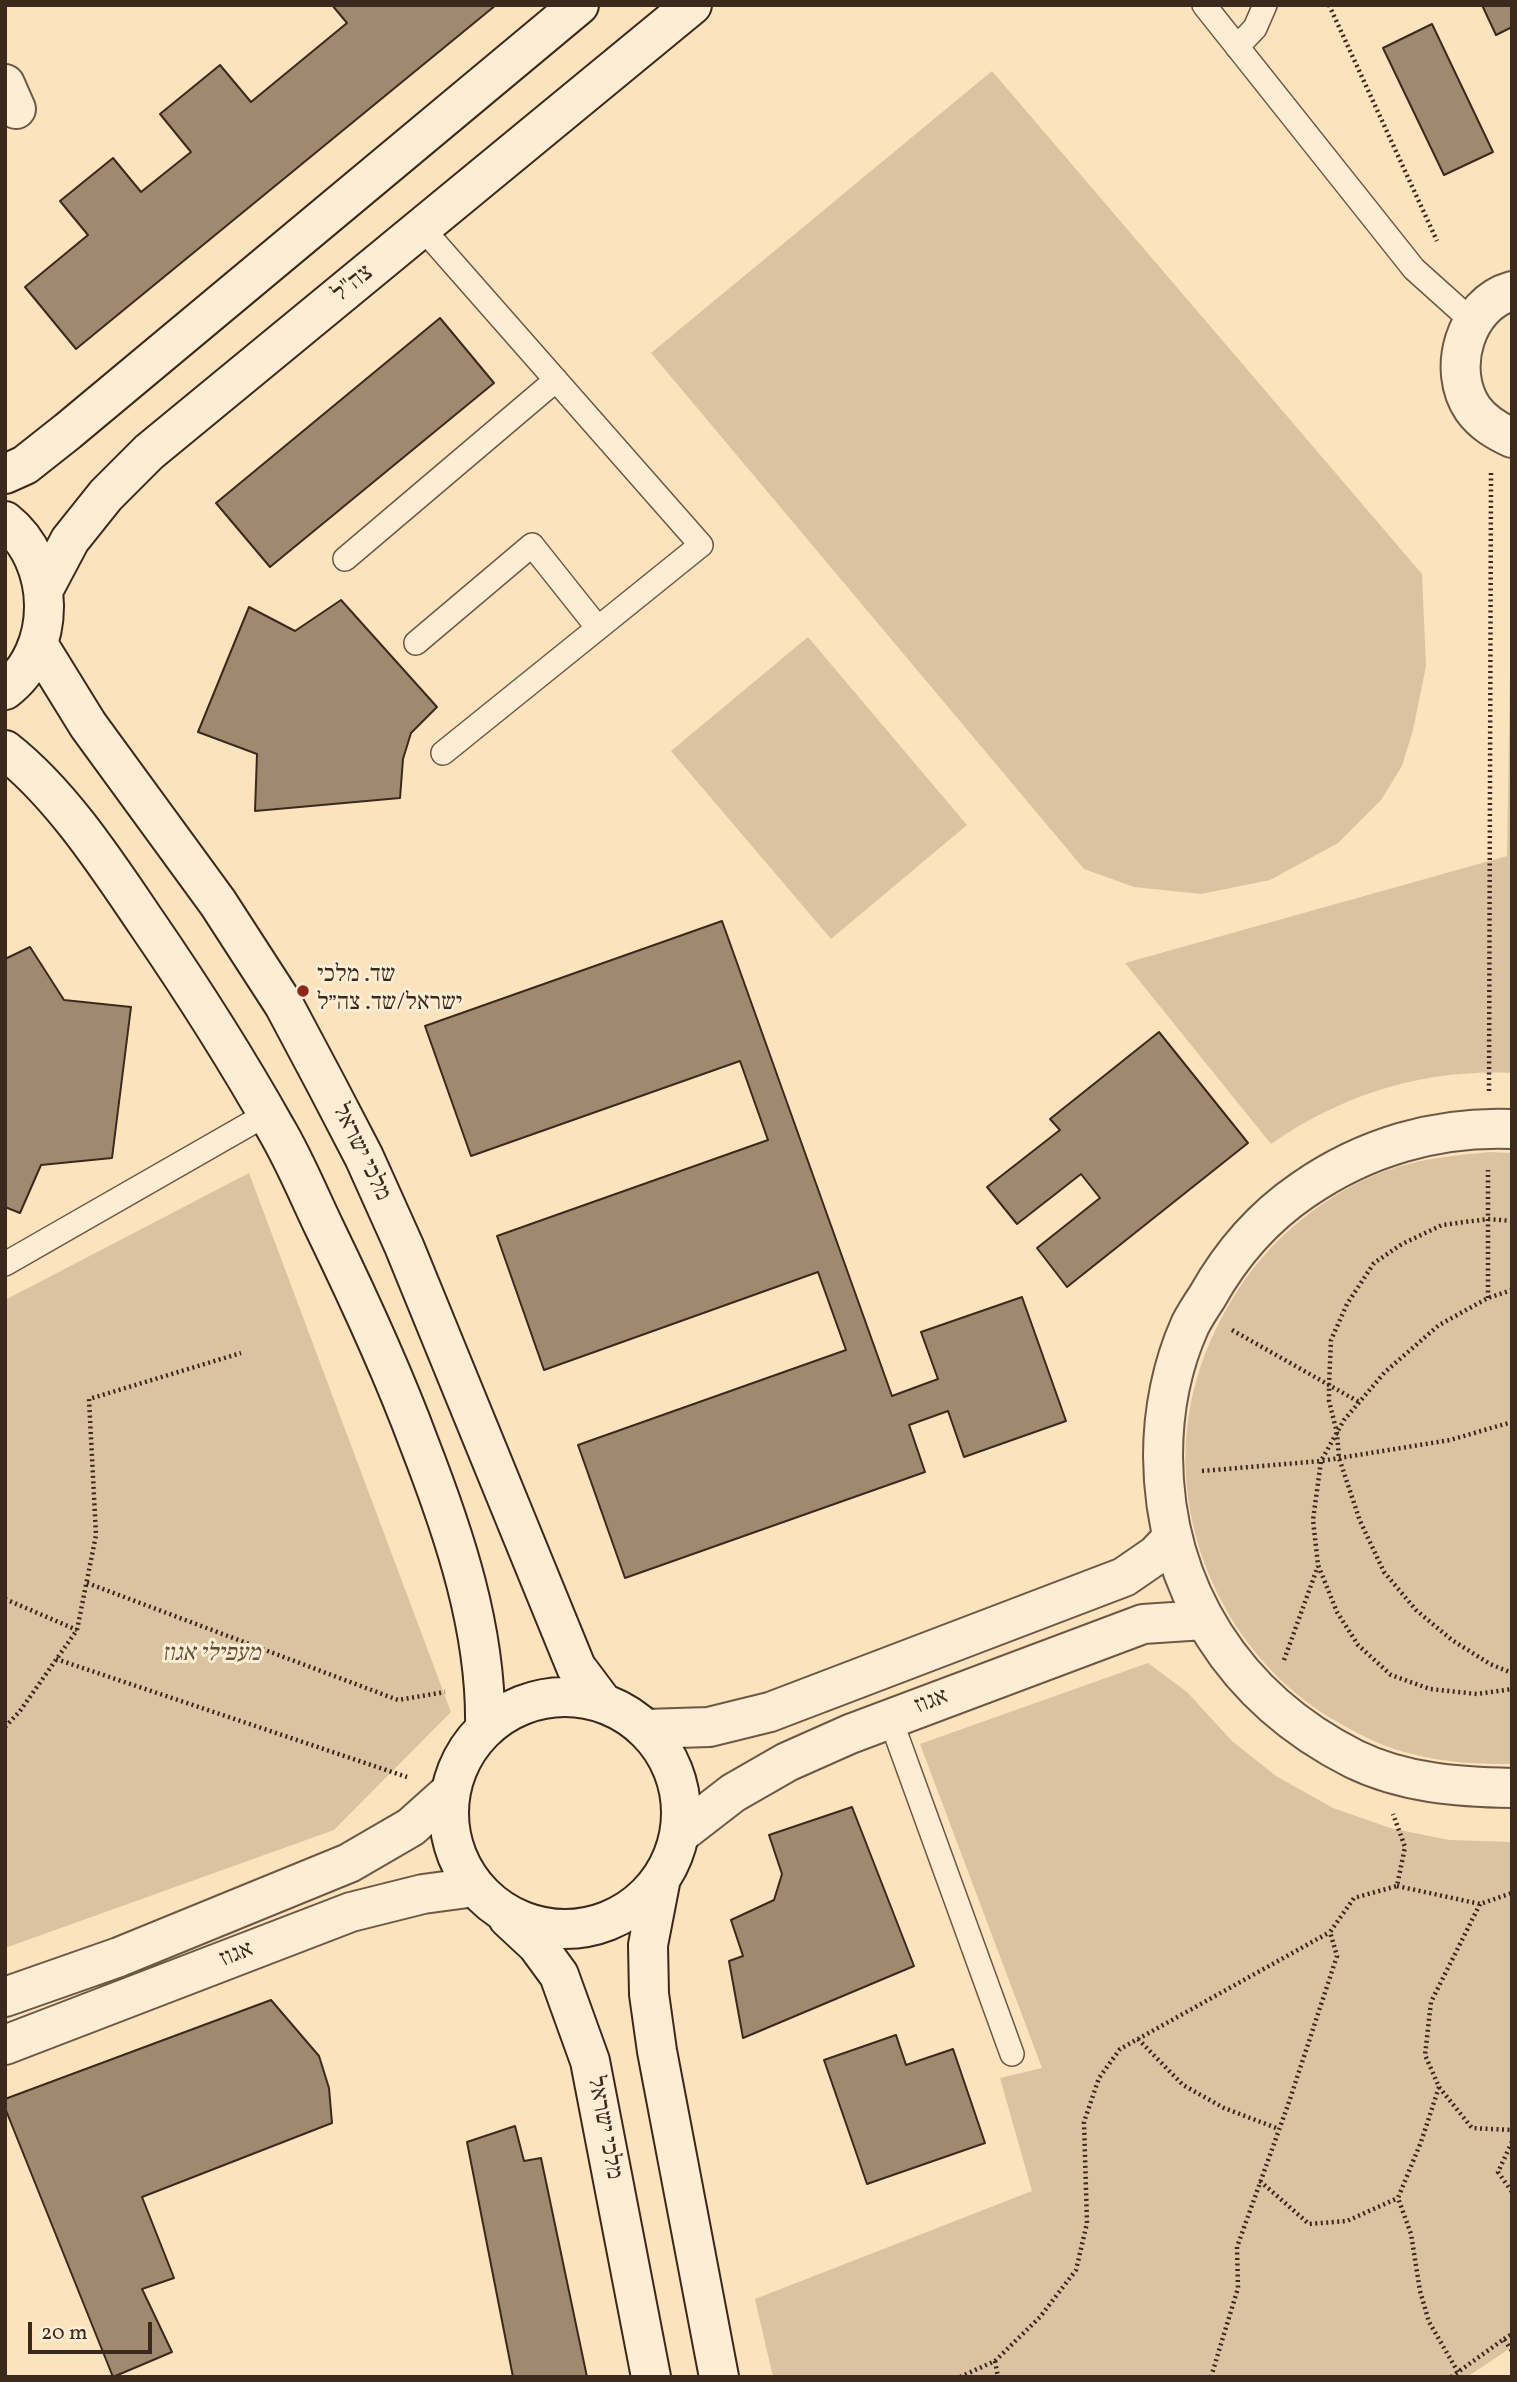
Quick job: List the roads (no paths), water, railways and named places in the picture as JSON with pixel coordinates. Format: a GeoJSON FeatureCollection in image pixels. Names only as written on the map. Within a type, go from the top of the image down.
{"type":"FeatureCollection","features":[{"type":"Feature","properties":{"kind":"street"},"geometry":{"type":"LineString","coordinates":[[5,474],[25,465],[68,431],[579,5]]}},
{"type":"Feature","properties":{"kind":"street","name":"צה\"ל"},"geometry":{"type":"LineString","coordinates":[[44,589],[70,540],[106,495],[149,452],[692,5]]}},
{"type":"Feature","properties":{"kind":"street"},"geometry":{"type":"LineString","coordinates":[[1501,433],[1473,408],[1462,383],[1460,356],[1467,331],[1483,308],[1512,291]]}},
{"type":"Feature","properties":{"kind":"street"},"geometry":{"type":"LineString","coordinates":[[5,521],[15,528],[34,556],[44,589],[44,617],[38,644],[26,668],[5,690]]}},
{"type":"Feature","properties":{"kind":"street","name":"מלכי ישראל"},"geometry":{"type":"LineString","coordinates":[[38,644],[88,725],[218,903],[284,1005],[326,1083],[364,1157],[404,1246],[576,1667],[603,1703]]}},
{"type":"Feature","properties":{"kind":"street"},"geometry":{"type":"LineString","coordinates":[[5,750],[29,769],[118,882],[190,988],[267,1114],[372,1325],[442,1504],[478,1637],[485,1696],[485,1728]]}},
{"type":"Feature","properties":{"kind":"street"},"geometry":{"type":"LineString","coordinates":[[1500,1129],[1428,1135],[1386,1146],[1331,1170],[1282,1204],[1249,1236],[1223,1268],[1190,1325],[1173,1374],[1163,1429],[1163,1475],[1172,1538],[1185,1580],[1204,1620],[1230,1659],[1269,1702],[1306,1732],[1356,1760],[1404,1777],[1455,1787],[1512,1788]]}},
{"type":"Feature","properties":{"kind":"street","name":"אגוז"},"geometry":{"type":"LineString","coordinates":[[645,1729],[709,1727],[770,1712],[1124,1577],[1156,1555],[1172,1538]]}},
{"type":"Feature","properties":{"kind":"street","name":"אגוז"},"geometry":{"type":"LineString","coordinates":[[680,1834],[733,1793],[787,1762],[890,1718],[1143,1624],[1204,1620]]}},
{"type":"Feature","properties":{"kind":"street"},"geometry":{"type":"LineString","coordinates":[[572,1697],[603,1703],[625,1713],[645,1729],[664,1750],[676,1777],[681,1805],[680,1834],[673,1857],[661,1878],[640,1902],[614,1918],[585,1927],[553,1929],[523,1922],[485,1897],[461,1866],[452,1842],[448,1817],[450,1792],[457,1768],[469,1747],[485,1728],[510,1710],[540,1700],[572,1697]]}},
{"type":"Feature","properties":{"kind":"street","name":"אגוז"},"geometry":{"type":"LineString","coordinates":[[5,1997],[119,1957],[349,1863],[411,1827],[450,1792]]}},
{"type":"Feature","properties":{"kind":"street"},"geometry":{"type":"LineString","coordinates":[[661,1878],[648,1945],[649,1994],[659,2064],[719,2377]]}},
{"type":"Feature","properties":{"kind":"street","name":"אגוז"},"geometry":{"type":"LineString","coordinates":[[5,2045],[351,1912],[423,1894],[485,1897]]}},
{"type":"Feature","properties":{"kind":"street","name":"מלכי ישראל"},"geometry":{"type":"LineString","coordinates":[[485,1897],[537,1945],[559,1975],[577,2020],[590,2061],[651,2377]]}},
{"type":"Feature","properties":{"kind":"lane"},"geometry":{"type":"LineString","coordinates":[[1205,5],[1414,269],[1474,322]]}},
{"type":"Feature","properties":{"kind":"lane"},"geometry":{"type":"LineString","coordinates":[[1237,47],[1255,28],[1265,5]]}},
{"type":"Feature","properties":{"kind":"lane"},"geometry":{"type":"LineString","coordinates":[[423,229],[701,545],[443,753]]}},
{"type":"Feature","properties":{"kind":"lane"},"geometry":{"type":"LineString","coordinates":[[345,559],[556,380]]}},
{"type":"Feature","properties":{"kind":"lane"},"geometry":{"type":"LineString","coordinates":[[416,643],[532,545],[598,628]]}},
{"type":"Feature","properties":{"kind":"lane"},"geometry":{"type":"LineString","coordinates":[[5,1264],[267,1114]]}},
{"type":"Feature","properties":{"kind":"lane"},"geometry":{"type":"LineString","coordinates":[[890,1718],[1012,2054]]}},
{"type":"Feature","properties":{"kind":"place","name":"שד. מלכי ישראל/שד. צה״ל"},"geometry":{"type":"Point","coordinates":[303,991]}},
{"type":"Feature","properties":{"kind":"park label","name":"מעפילי אגוז"},"geometry":{"type":"Point","coordinates":[211,1656]}}]}
